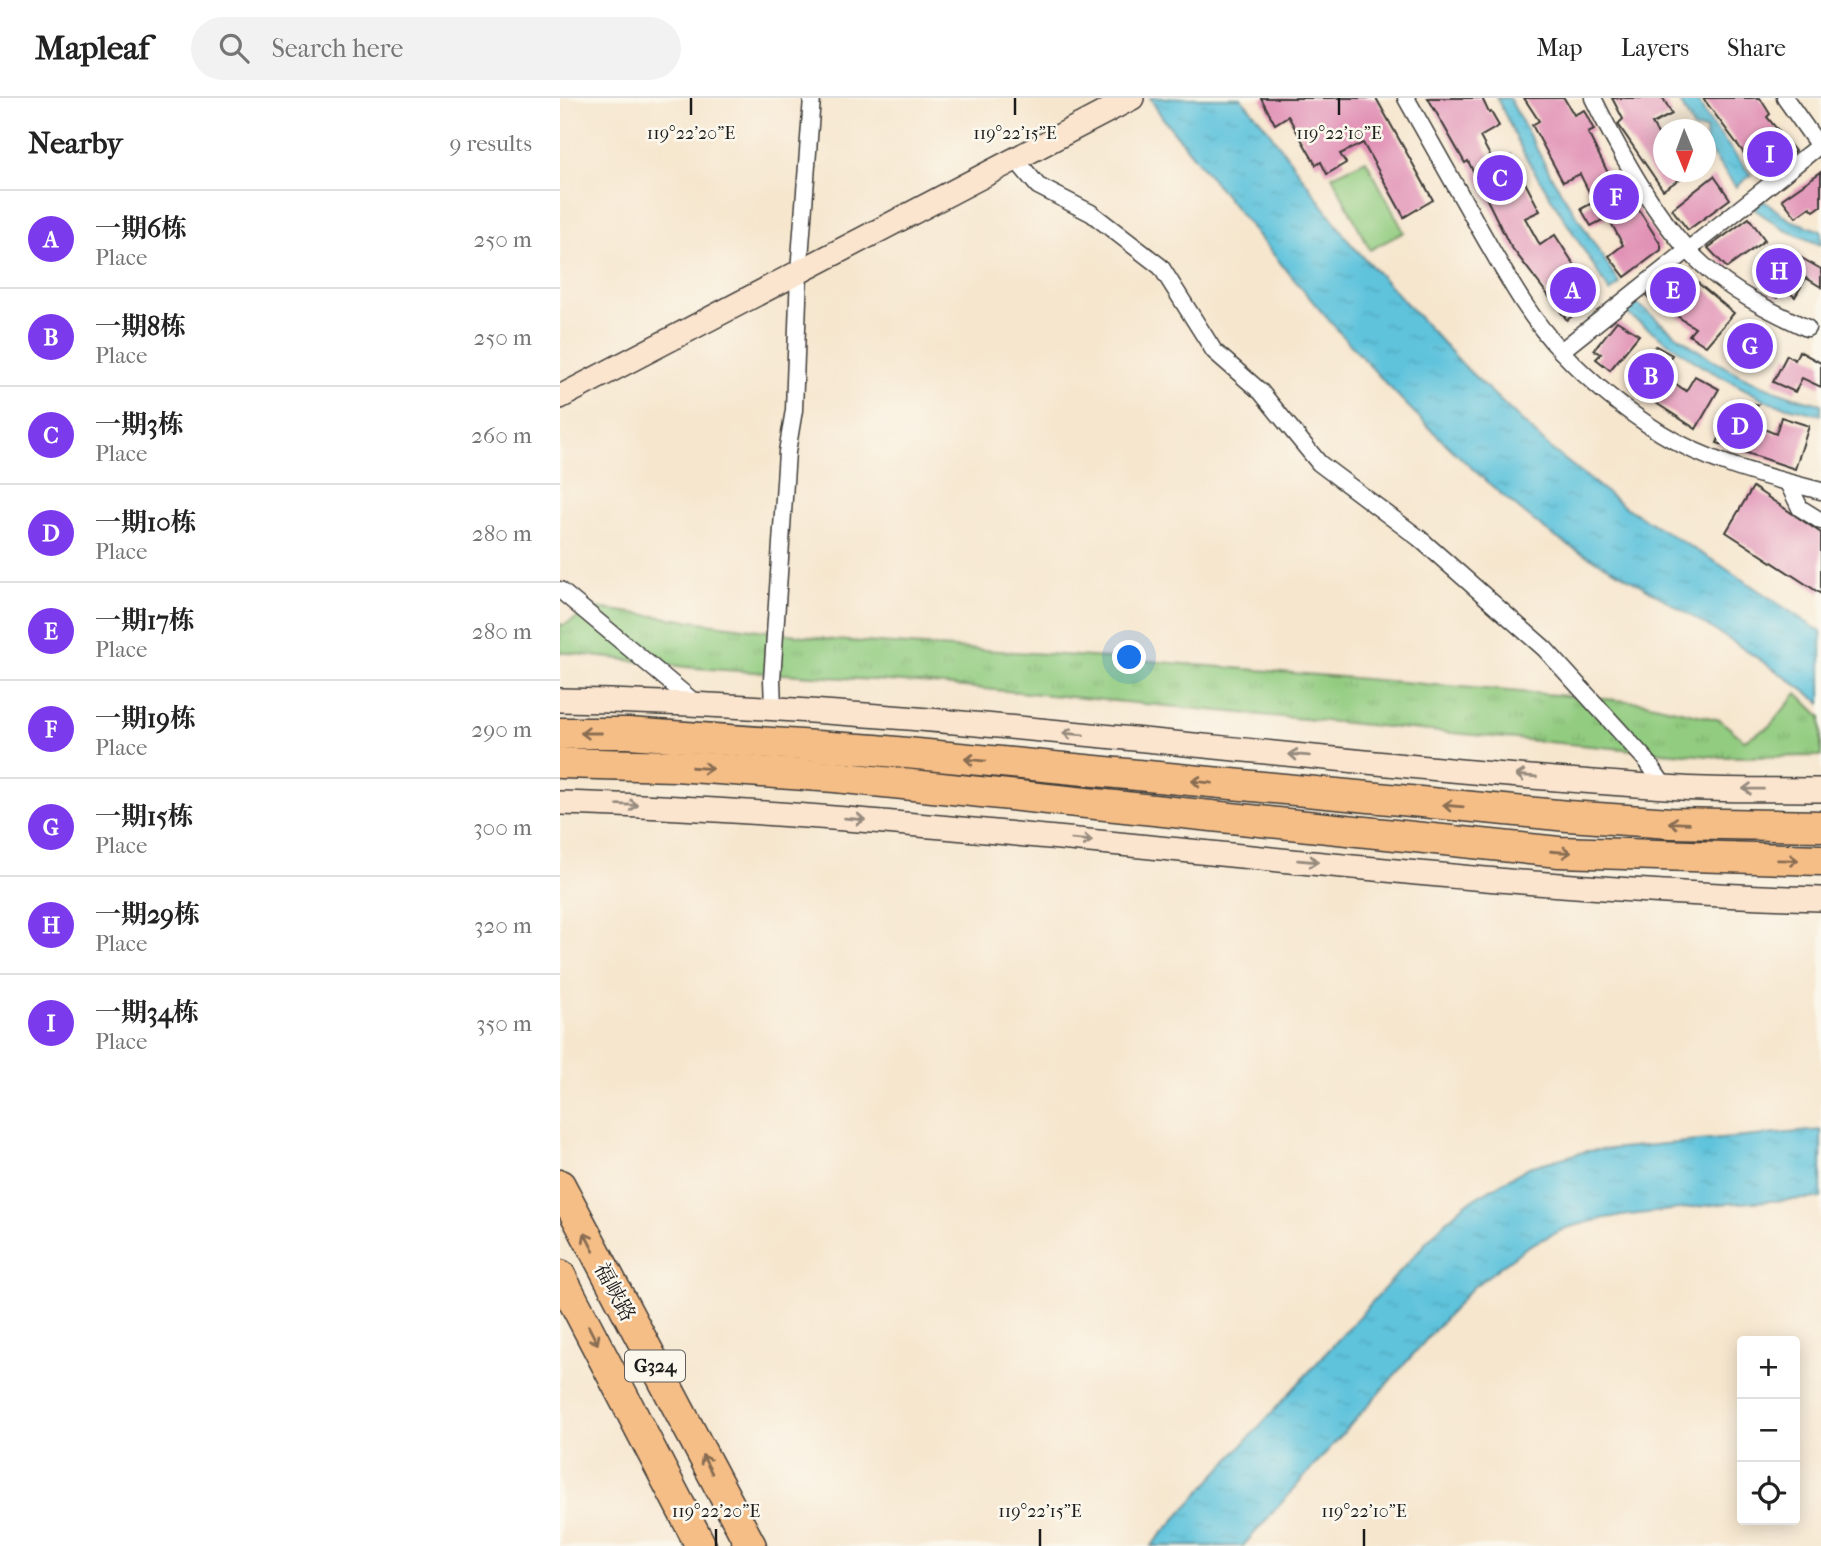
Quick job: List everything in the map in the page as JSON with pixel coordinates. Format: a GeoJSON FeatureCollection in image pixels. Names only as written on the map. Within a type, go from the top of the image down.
{"type":"FeatureCollection","features":[{"type":"Feature","properties":{"kind":"highway"},"geometry":{"type":"LineString","coordinates":[[560,733],[628,733],[875,750],[1568,816],[1671,823],[1821,826]]}},
{"type":"Feature","properties":{"kind":"highway"},"geometry":{"type":"LineString","coordinates":[[560,763],[675,766],[835,777],[1559,852],[1821,860]]}},
{"type":"Feature","properties":{"kind":"highway","name":"福峡路"},"geometry":{"type":"LineString","coordinates":[[560,1185],[751,1546]]}},
{"type":"Feature","properties":{"kind":"highway","name":"福峡路"},"geometry":{"type":"LineString","coordinates":[[560,1275],[701,1546]]}},
{"type":"Feature","properties":{"kind":"main road"},"geometry":{"type":"LineString","coordinates":[[560,397],[1129,100]]}},
{"type":"Feature","properties":{"kind":"main road"},"geometry":{"type":"LineString","coordinates":[[560,700],[694,702],[774,707],[1665,787],[1821,790]]}},
{"type":"Feature","properties":{"kind":"main road"},"geometry":{"type":"LineString","coordinates":[[560,803],[820,815],[1575,887],[1821,899]]}},
{"type":"Feature","properties":{"kind":"street"},"geometry":{"type":"LineString","coordinates":[[774,707],[772,680],[787,452],[794,410],[799,272],[812,98]]}},
{"type":"Feature","properties":{"kind":"street"},"geometry":{"type":"LineString","coordinates":[[1406,98],[1495,255],[1524,302],[1561,351],[1611,397],[1662,434],[1710,457],[1821,491]]}},
{"type":"Feature","properties":{"kind":"street"},"geometry":{"type":"LineString","coordinates":[[1593,98],[1631,168],[1688,250],[1703,265],[1767,310],[1807,328]]}},
{"type":"Feature","properties":{"kind":"street"},"geometry":{"type":"LineString","coordinates":[[1561,351],[1820,145],[1785,98]]}},
{"type":"Feature","properties":{"kind":"street"},"geometry":{"type":"LineString","coordinates":[[1016,160],[1038,186],[1091,212],[1161,267],[1214,351],[1261,393],[1319,463],[1419,538],[1545,649],[1646,761],[1665,787]]}},
{"type":"Feature","properties":{"kind":"street"},"geometry":{"type":"LineString","coordinates":[[1788,483],[1800,508],[1821,522]]}},
{"type":"Feature","properties":{"kind":"street"},"geometry":{"type":"LineString","coordinates":[[560,590],[694,702]]}},
{"type":"Feature","properties":{"kind":"green space"},"geometry":{"type":"Polygon","coordinates":[[[1366,160],[1404,232],[1370,250],[1332,176],[1366,160]]]}},
{"type":"Feature","properties":{"kind":"green space"},"geometry":{"type":"Polygon","coordinates":[[[596,608],[833,640],[1137,660],[1641,702],[1720,720],[1744,740],[1769,727],[1797,693],[1821,717],[1821,756],[1722,757],[1612,748],[932,684],[695,668],[560,652],[560,624],[564,625],[596,608]]]}},
{"type":"Feature","properties":{"kind":"water"},"geometry":{"type":"Polygon","coordinates":[[[1150,98],[1241,98],[1266,127],[1351,244],[1468,370],[1551,449],[1625,507],[1719,564],[1821,632],[1821,703],[1703,623],[1553,536],[1489,484],[1437,436],[1341,334],[1250,226],[1162,117],[1150,98]]]}},
{"type":"Feature","properties":{"kind":"water"},"geometry":{"type":"Polygon","coordinates":[[[1497,98],[1509,98],[1553,179],[1620,284],[1610,292],[1525,156],[1497,98]]]}},
{"type":"Feature","properties":{"kind":"water"},"geometry":{"type":"Polygon","coordinates":[[[1678,98],[1697,98],[1708,119],[1689,119],[1678,98]]]}},
{"type":"Feature","properties":{"kind":"water"},"geometry":{"type":"Polygon","coordinates":[[[1716,130],[1751,175],[1736,187],[1716,160],[1716,130]]]}},
{"type":"Feature","properties":{"kind":"water"},"geometry":{"type":"Polygon","coordinates":[[[1764,201],[1790,220],[1821,231],[1821,245],[1785,230],[1754,209],[1764,201]]]}},
{"type":"Feature","properties":{"kind":"water"},"geometry":{"type":"Polygon","coordinates":[[[1638,304],[1723,366],[1769,388],[1821,404],[1821,415],[1771,403],[1703,367],[1626,313],[1638,304]]]}},
{"type":"Feature","properties":{"kind":"water"},"geometry":{"type":"Polygon","coordinates":[[[1821,1130],[1821,1198],[1721,1204],[1605,1218],[1566,1228],[1528,1246],[1472,1288],[1243,1546],[1151,1546],[1441,1226],[1465,1204],[1529,1167],[1587,1151],[1821,1130]]]}},
{"type":"Feature","properties":{"kind":"building"},"geometry":{"type":"Polygon","coordinates":[[[1261,98],[1376,98],[1433,200],[1404,217],[1363,143],[1340,154],[1346,163],[1327,174],[1321,162],[1316,165],[1288,116],[1275,124],[1261,98]]]}},
{"type":"Feature","properties":{"kind":"building"},"geometry":{"type":"Polygon","coordinates":[[[1428,98],[1482,98],[1489,113],[1491,112],[1499,126],[1480,137],[1495,165],[1511,156],[1540,211],[1525,218],[1540,245],[1555,235],[1579,272],[1583,268],[1597,285],[1583,295],[1589,303],[1567,320],[1509,244],[1468,161],[1465,163],[1428,98]]]}},
{"type":"Feature","properties":{"kind":"building"},"geometry":{"type":"Polygon","coordinates":[[[1524,98],[1564,98],[1574,115],[1584,110],[1594,130],[1588,133],[1616,189],[1623,185],[1661,245],[1661,250],[1625,277],[1609,256],[1623,245],[1608,217],[1591,226],[1581,209],[1594,202],[1580,174],[1563,182],[1532,125],[1539,121],[1524,98]]]}},
{"type":"Feature","properties":{"kind":"building"},"geometry":{"type":"Polygon","coordinates":[[[1612,98],[1663,98],[1672,114],[1662,119],[1653,119],[1653,175],[1618,124],[1623,119],[1612,98]]]}},
{"type":"Feature","properties":{"kind":"building"},"geometry":{"type":"Polygon","coordinates":[[[1703,98],[1760,98],[1770,114],[1767,117],[1795,151],[1761,176],[1703,98]]]}},
{"type":"Feature","properties":{"kind":"building"},"geometry":{"type":"Polygon","coordinates":[[[1821,172],[1821,206],[1814,211],[1810,207],[1796,217],[1782,199],[1821,172]]]}},
{"type":"Feature","properties":{"kind":"building"},"geometry":{"type":"Polygon","coordinates":[[[1716,179],[1730,199],[1688,230],[1672,209],[1706,182],[1716,182],[1716,179]]]}},
{"type":"Feature","properties":{"kind":"building"},"geometry":{"type":"Polygon","coordinates":[[[1658,182],[1675,182],[1663,190],[1658,182]]]}},
{"type":"Feature","properties":{"kind":"building"},"geometry":{"type":"Polygon","coordinates":[[[1749,218],[1765,240],[1727,268],[1708,248],[1749,218]]]}},
{"type":"Feature","properties":{"kind":"building"},"geometry":{"type":"Polygon","coordinates":[[[1780,246],[1821,269],[1821,287],[1806,278],[1795,297],[1784,289],[1777,298],[1765,291],[1772,280],[1761,272],[1780,246]]]}},
{"type":"Feature","properties":{"kind":"building"},"geometry":{"type":"Polygon","coordinates":[[[1681,269],[1734,313],[1706,346],[1689,335],[1695,328],[1677,316],[1685,303],[1673,294],[1661,309],[1647,296],[1681,269]]]}},
{"type":"Feature","properties":{"kind":"building"},"geometry":{"type":"Polygon","coordinates":[[[1617,321],[1639,335],[1610,370],[1596,359],[1601,354],[1594,350],[1617,321]]]}},
{"type":"Feature","properties":{"kind":"building"},"geometry":{"type":"Polygon","coordinates":[[[1748,322],[1772,334],[1764,348],[1740,336],[1748,322]]]}},
{"type":"Feature","properties":{"kind":"building"},"geometry":{"type":"Polygon","coordinates":[[[1656,346],[1672,355],[1659,372],[1686,391],[1695,376],[1719,389],[1696,429],[1630,386],[1656,346]]]}},
{"type":"Feature","properties":{"kind":"building"},"geometry":{"type":"Polygon","coordinates":[[[1799,351],[1821,363],[1821,387],[1802,378],[1795,392],[1773,382],[1787,355],[1795,360],[1799,351]]]}},
{"type":"Feature","properties":{"kind":"building"},"geometry":{"type":"Polygon","coordinates":[[[1737,399],[1758,405],[1749,423],[1776,434],[1781,417],[1809,426],[1795,469],[1717,443],[1737,399]]]}},
{"type":"Feature","properties":{"kind":"building"},"geometry":{"type":"Polygon","coordinates":[[[1753,487],[1821,533],[1821,594],[1726,532],[1753,487]]]}},
{"type":"Feature","properties":{"kind":"place","name":"一期34栋"},"geometry":{"type":"Point","coordinates":[1770,154]}},
{"type":"Feature","properties":{"kind":"place","name":"一期3栋"},"geometry":{"type":"Point","coordinates":[1500,178]}},
{"type":"Feature","properties":{"kind":"place","name":"一期19栋"},"geometry":{"type":"Point","coordinates":[1616,197]}},
{"type":"Feature","properties":{"kind":"place","name":"一期29栋"},"geometry":{"type":"Point","coordinates":[1779,271]}},
{"type":"Feature","properties":{"kind":"place","name":"一期6栋"},"geometry":{"type":"Point","coordinates":[1573,290]}},
{"type":"Feature","properties":{"kind":"place","name":"一期17栋"},"geometry":{"type":"Point","coordinates":[1673,290]}},
{"type":"Feature","properties":{"kind":"place","name":"一期15栋"},"geometry":{"type":"Point","coordinates":[1750,346]}},
{"type":"Feature","properties":{"kind":"place","name":"一期8栋"},"geometry":{"type":"Point","coordinates":[1651,376]}},
{"type":"Feature","properties":{"kind":"place","name":"一期10栋"},"geometry":{"type":"Point","coordinates":[1740,426]}}]}
